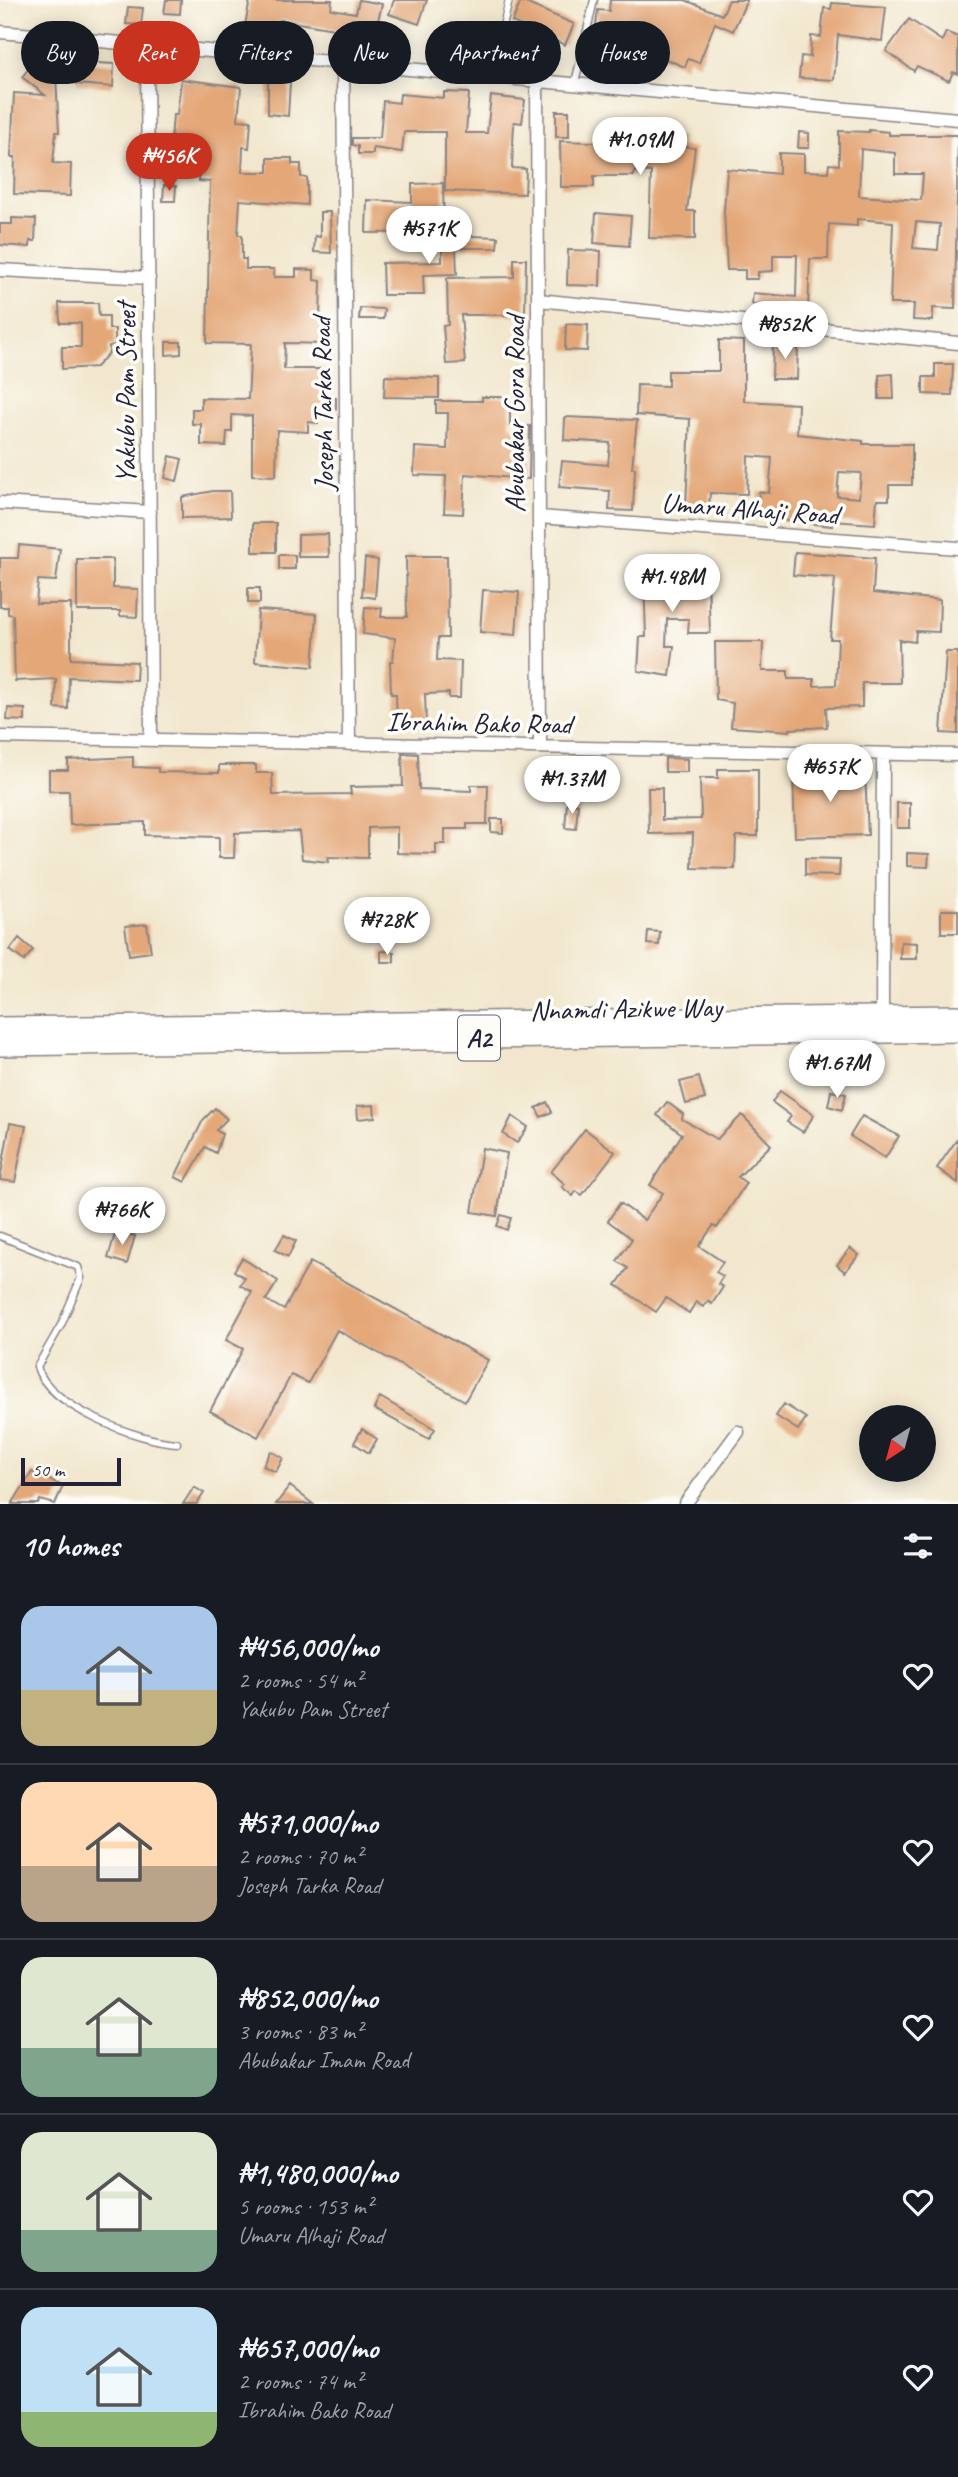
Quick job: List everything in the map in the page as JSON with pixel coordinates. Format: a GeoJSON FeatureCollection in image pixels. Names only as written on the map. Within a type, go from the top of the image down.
{"type":"FeatureCollection","features":[{"type":"Feature","properties":{"kind":"highway","name":"Nnamdi Azikwe Way"},"geometry":{"type":"LineString","coordinates":[[0,1028],[958,1016]]}},
{"type":"Feature","properties":{"kind":"highway","name":"Nnamdi Azikwe Way"},"geometry":{"type":"LineString","coordinates":[[0,1045],[958,1031]]}},
{"type":"Feature","properties":{"kind":"street"},"geometry":{"type":"LineString","coordinates":[[0,32],[113,43]]}},
{"type":"Feature","properties":{"kind":"street"},"geometry":{"type":"LineString","coordinates":[[200,51],[328,62]]}},
{"type":"Feature","properties":{"kind":"street"},"geometry":{"type":"LineString","coordinates":[[561,82],[575,83]]}},
{"type":"Feature","properties":{"kind":"street","name":"Yakubu Pam Street"},"geometry":{"type":"LineString","coordinates":[[147,84],[151,740]]}},
{"type":"Feature","properties":{"kind":"street","name":"Joseph Tarka Road"},"geometry":{"type":"LineString","coordinates":[[343,84],[349,744]]}},
{"type":"Feature","properties":{"kind":"street","name":"Abubakar Gora Road"},"geometry":{"type":"LineString","coordinates":[[537,84],[540,747]]}},
{"type":"Feature","properties":{"kind":"street"},"geometry":{"type":"LineString","coordinates":[[586,84],[957,117]]}},
{"type":"Feature","properties":{"kind":"street"},"geometry":{"type":"LineString","coordinates":[[0,270],[149,278]]}},
{"type":"Feature","properties":{"kind":"street"},"geometry":{"type":"LineString","coordinates":[[538,300],[958,343]]}},
{"type":"Feature","properties":{"kind":"street"},"geometry":{"type":"LineString","coordinates":[[0,503],[150,512]]}},
{"type":"Feature","properties":{"kind":"street","name":"Umaru Alhaji Road"},"geometry":{"type":"LineString","coordinates":[[539,517],[958,548]]}},
{"type":"Feature","properties":{"kind":"street","name":"Ibrahim Bako Road"},"geometry":{"type":"LineString","coordinates":[[0,737],[958,755]]}},
{"type":"Feature","properties":{"kind":"street"},"geometry":{"type":"LineString","coordinates":[[882,1017],[883,754]]}},
{"type":"Feature","properties":{"kind":"street"},"geometry":{"type":"LineString","coordinates":[[685,1504],[738,1432]]}},
{"type":"Feature","properties":{"kind":"lane"},"geometry":{"type":"LineString","coordinates":[[504,21],[509,0]]}},
{"type":"Feature","properties":{"kind":"lane"},"geometry":{"type":"LineString","coordinates":[[589,21],[594,0]]}},
{"type":"Feature","properties":{"kind":"lane"},"geometry":{"type":"LineString","coordinates":[[0,1236],[78,1267],[81,1278],[79,1289],[37,1367],[41,1381],[86,1414],[156,1442],[177,1443]]}},
{"type":"Feature","properties":{"kind":"building"},"geometry":{"type":"Polygon","coordinates":[[[166,0],[181,0],[180,14],[164,13],[166,0]]]}},
{"type":"Feature","properties":{"kind":"building"},"geometry":{"type":"Polygon","coordinates":[[[250,0],[332,0],[331,9],[356,13],[359,0],[382,4],[378,21],[328,21],[328,28],[314,26],[314,21],[246,21],[250,0]]]}},
{"type":"Feature","properties":{"kind":"building"},"geometry":{"type":"Polygon","coordinates":[[[394,0],[427,0],[419,24],[389,14],[394,0]]]}},
{"type":"Feature","properties":{"kind":"building"},"geometry":{"type":"Polygon","coordinates":[[[610,0],[685,0],[722,15],[729,0],[747,0],[733,31],[715,23],[699,63],[688,59],[685,67],[670,61],[670,21],[596,21],[598,10],[609,11],[610,0]]]}},
{"type":"Feature","properties":{"kind":"building"},"geometry":{"type":"Polygon","coordinates":[[[521,1],[574,24],[565,45],[561,43],[561,21],[512,21],[521,1]]]}},
{"type":"Feature","properties":{"kind":"building"},"geometry":{"type":"Polygon","coordinates":[[[832,3],[886,7],[882,41],[838,35],[834,80],[799,78],[801,56],[810,57],[811,36],[821,37],[824,8],[831,9],[832,3]]]}},
{"type":"Feature","properties":{"kind":"building"},"geometry":{"type":"Polygon","coordinates":[[[128,7],[143,8],[141,21],[126,21],[128,7]]]}},
{"type":"Feature","properties":{"kind":"building"},"geometry":{"type":"Polygon","coordinates":[[[909,19],[942,41],[946,32],[958,37],[958,74],[953,72],[949,81],[917,66],[914,71],[886,51],[909,19]]]}},
{"type":"Feature","properties":{"kind":"building"},"geometry":{"type":"Polygon","coordinates":[[[99,63],[113,64],[113,87],[77,84],[99,84],[99,63]]]}},
{"type":"Feature","properties":{"kind":"building"},"geometry":{"type":"Polygon","coordinates":[[[200,82],[241,87],[238,120],[251,121],[249,148],[243,147],[242,172],[268,172],[268,158],[292,158],[292,164],[301,164],[301,177],[307,178],[307,205],[240,200],[238,235],[242,235],[242,259],[246,259],[246,269],[274,269],[274,277],[296,277],[296,269],[314,270],[314,280],[321,281],[320,319],[327,319],[328,344],[285,343],[284,369],[327,369],[327,398],[336,398],[336,409],[319,408],[318,423],[308,422],[308,432],[277,430],[276,476],[252,475],[252,416],[232,415],[232,432],[227,432],[226,446],[201,445],[201,424],[192,424],[192,409],[201,409],[201,398],[248,399],[251,344],[207,343],[210,182],[199,181],[199,171],[174,169],[176,139],[171,139],[173,115],[177,115],[180,84],[200,84],[200,82]]]}},
{"type":"Feature","properties":{"kind":"building"},"geometry":{"type":"Polygon","coordinates":[[[31,84],[56,84],[59,132],[56,132],[53,163],[71,164],[70,196],[14,194],[15,157],[11,157],[14,93],[45,95],[31,84]]]}},
{"type":"Feature","properties":{"kind":"building"},"geometry":{"type":"Polygon","coordinates":[[[268,84],[290,84],[288,116],[268,114],[268,84]]]}},
{"type":"Feature","properties":{"kind":"building"},"geometry":{"type":"Polygon","coordinates":[[[444,92],[469,93],[466,133],[487,133],[491,96],[525,100],[522,123],[514,122],[512,168],[526,169],[525,194],[445,191],[445,132],[404,132],[402,152],[373,148],[373,154],[358,154],[358,146],[352,145],[352,138],[380,138],[383,101],[399,103],[400,94],[444,98],[444,92]]]}},
{"type":"Feature","properties":{"kind":"building"},"geometry":{"type":"Polygon","coordinates":[[[556,111],[569,111],[569,137],[556,137],[556,111]]]}},
{"type":"Feature","properties":{"kind":"building"},"geometry":{"type":"Polygon","coordinates":[[[839,131],[889,132],[889,135],[958,135],[955,309],[933,308],[933,321],[913,320],[914,304],[890,304],[893,222],[857,219],[857,226],[829,224],[828,259],[810,259],[808,310],[752,304],[753,293],[796,297],[797,255],[773,255],[773,271],[758,272],[758,279],[745,279],[745,270],[727,270],[724,210],[727,169],[779,174],[779,153],[804,154],[804,171],[828,172],[829,164],[839,165],[839,131]],[[861,149],[859,196],[921,200],[923,174],[895,174],[895,153],[861,149]],[[916,222],[913,248],[938,250],[940,224],[916,222]]]}},
{"type":"Feature","properties":{"kind":"building"},"geometry":{"type":"Polygon","coordinates":[[[799,132],[809,133],[809,148],[798,148],[799,132]]]}},
{"type":"Feature","properties":{"kind":"building"},"geometry":{"type":"Polygon","coordinates":[[[667,135],[681,137],[680,146],[695,148],[687,211],[695,211],[695,239],[649,238],[651,172],[635,171],[634,176],[594,176],[594,187],[561,187],[560,141],[666,144],[667,135]]]}},
{"type":"Feature","properties":{"kind":"building"},"geometry":{"type":"Polygon","coordinates":[[[443,183],[444,232],[366,233],[367,200],[412,202],[412,184],[443,183]]]}},
{"type":"Feature","properties":{"kind":"building"},"geometry":{"type":"Polygon","coordinates":[[[164,185],[176,186],[175,201],[163,201],[164,185]]]}},
{"type":"Feature","properties":{"kind":"building"},"geometry":{"type":"Polygon","coordinates":[[[320,212],[330,212],[331,253],[314,252],[315,236],[320,237],[320,212]]]}},
{"type":"Feature","properties":{"kind":"building"},"geometry":{"type":"Polygon","coordinates":[[[596,213],[631,216],[629,246],[594,243],[596,213]]]}},
{"type":"Feature","properties":{"kind":"building"},"geometry":{"type":"Polygon","coordinates":[[[12,218],[36,219],[35,241],[30,241],[30,247],[0,245],[0,224],[12,224],[12,218]]]}},
{"type":"Feature","properties":{"kind":"building"},"geometry":{"type":"Polygon","coordinates":[[[442,235],[498,237],[497,248],[456,248],[457,274],[423,275],[424,295],[383,295],[382,263],[442,262],[442,235]]]}},
{"type":"Feature","properties":{"kind":"building"},"geometry":{"type":"Polygon","coordinates":[[[568,250],[601,251],[600,286],[567,285],[568,250]]]}},
{"type":"Feature","properties":{"kind":"building"},"geometry":{"type":"Polygon","coordinates":[[[514,259],[526,259],[525,315],[461,315],[465,363],[446,364],[443,326],[448,325],[447,278],[514,277],[514,259]]]}},
{"type":"Feature","properties":{"kind":"building"},"geometry":{"type":"Polygon","coordinates":[[[59,303],[98,303],[99,316],[109,316],[109,329],[115,329],[115,345],[109,346],[109,353],[96,367],[62,369],[62,347],[81,347],[81,323],[60,323],[59,303]]]}},
{"type":"Feature","properties":{"kind":"building"},"geometry":{"type":"Polygon","coordinates":[[[360,308],[384,309],[383,319],[359,319],[360,308]]]}},
{"type":"Feature","properties":{"kind":"building"},"geometry":{"type":"Polygon","coordinates":[[[566,324],[588,325],[587,351],[565,350],[566,324]]]}},
{"type":"Feature","properties":{"kind":"building"},"geometry":{"type":"Polygon","coordinates":[[[719,340],[744,341],[744,401],[798,404],[797,434],[863,441],[863,444],[912,444],[912,485],[889,485],[889,500],[877,500],[875,524],[832,521],[832,526],[757,517],[759,492],[769,493],[772,458],[748,456],[747,494],[710,493],[709,507],[686,506],[690,419],[636,415],[637,385],[668,386],[668,371],[719,371],[719,340]],[[839,472],[837,496],[859,498],[861,473],[839,472]]]}},
{"type":"Feature","properties":{"kind":"building"},"geometry":{"type":"Polygon","coordinates":[[[166,342],[181,342],[181,354],[166,355],[166,342]]]}},
{"type":"Feature","properties":{"kind":"building"},"geometry":{"type":"Polygon","coordinates":[[[773,343],[798,344],[797,379],[772,379],[773,343]]]}},
{"type":"Feature","properties":{"kind":"building"},"geometry":{"type":"Polygon","coordinates":[[[935,364],[953,364],[952,395],[923,394],[923,377],[935,377],[935,364]]]}},
{"type":"Feature","properties":{"kind":"building"},"geometry":{"type":"Polygon","coordinates":[[[893,374],[894,399],[879,399],[879,375],[893,374]]]}},
{"type":"Feature","properties":{"kind":"building"},"geometry":{"type":"Polygon","coordinates":[[[385,376],[439,378],[439,398],[384,397],[385,376]]]}},
{"type":"Feature","properties":{"kind":"building"},"geometry":{"type":"Polygon","coordinates":[[[482,397],[510,397],[510,426],[530,426],[529,479],[465,474],[463,514],[444,513],[446,476],[414,475],[415,447],[447,449],[448,413],[436,413],[436,401],[482,401],[482,397]]]}},
{"type":"Feature","properties":{"kind":"building"},"geometry":{"type":"Polygon","coordinates":[[[565,417],[637,420],[632,468],[635,468],[633,511],[609,510],[610,491],[559,487],[562,461],[608,465],[610,443],[564,440],[565,417]]]}},
{"type":"Feature","properties":{"kind":"building"},"geometry":{"type":"Polygon","coordinates":[[[170,456],[182,459],[177,481],[165,478],[170,456]]]}},
{"type":"Feature","properties":{"kind":"building"},"geometry":{"type":"Polygon","coordinates":[[[213,491],[230,491],[231,517],[182,518],[182,497],[213,491]]]}},
{"type":"Feature","properties":{"kind":"building"},"geometry":{"type":"Polygon","coordinates":[[[253,523],[276,523],[276,552],[253,552],[253,523]]]}},
{"type":"Feature","properties":{"kind":"building"},"geometry":{"type":"Polygon","coordinates":[[[328,534],[329,557],[298,557],[298,535],[328,534]]]}},
{"type":"Feature","properties":{"kind":"building"},"geometry":{"type":"Polygon","coordinates":[[[19,545],[60,549],[56,581],[38,580],[36,604],[71,604],[71,659],[137,662],[136,680],[69,677],[68,709],[55,708],[56,679],[15,681],[13,615],[8,614],[8,607],[0,607],[0,558],[18,558],[19,545]]]}},
{"type":"Feature","properties":{"kind":"building"},"geometry":{"type":"Polygon","coordinates":[[[795,552],[875,558],[873,593],[940,600],[939,632],[916,631],[915,642],[899,640],[900,683],[862,683],[862,707],[826,708],[827,727],[790,731],[731,727],[733,703],[716,700],[715,642],[763,642],[762,671],[788,671],[788,679],[814,679],[814,686],[836,685],[838,639],[830,639],[835,578],[793,575],[795,552]]]}},
{"type":"Feature","properties":{"kind":"building"},"geometry":{"type":"Polygon","coordinates":[[[279,555],[295,555],[295,569],[279,569],[279,555]]]}},
{"type":"Feature","properties":{"kind":"building"},"geometry":{"type":"Polygon","coordinates":[[[406,556],[447,556],[448,638],[438,638],[437,660],[461,661],[460,698],[449,698],[449,693],[425,694],[426,723],[397,724],[396,694],[391,694],[390,661],[393,661],[395,638],[363,634],[365,607],[382,608],[381,617],[407,617],[406,556]]]}},
{"type":"Feature","properties":{"kind":"building"},"geometry":{"type":"Polygon","coordinates":[[[365,558],[378,560],[375,598],[362,596],[365,558]]]}},
{"type":"Feature","properties":{"kind":"building"},"geometry":{"type":"Polygon","coordinates":[[[77,559],[113,559],[113,588],[138,589],[137,617],[120,616],[120,611],[77,611],[77,559]]]}},
{"type":"Feature","properties":{"kind":"building"},"geometry":{"type":"Polygon","coordinates":[[[694,562],[695,579],[708,579],[710,633],[688,633],[689,619],[667,619],[666,646],[674,646],[670,676],[638,671],[640,637],[646,637],[644,577],[674,576],[673,563],[694,562]]]}},
{"type":"Feature","properties":{"kind":"building"},"geometry":{"type":"Polygon","coordinates":[[[248,588],[260,588],[260,603],[248,603],[248,588]]]}},
{"type":"Feature","properties":{"kind":"building"},"geometry":{"type":"Polygon","coordinates":[[[483,590],[519,592],[516,635],[480,632],[483,590]]]}},
{"type":"Feature","properties":{"kind":"building"},"geometry":{"type":"Polygon","coordinates":[[[258,610],[317,614],[313,667],[255,662],[258,610]]]}},
{"type":"Feature","properties":{"kind":"building"},"geometry":{"type":"Polygon","coordinates":[[[946,652],[958,652],[958,734],[941,733],[946,652]]]}},
{"type":"Feature","properties":{"kind":"building"},"geometry":{"type":"Polygon","coordinates":[[[8,708],[25,709],[25,721],[7,720],[8,708]]]}},
{"type":"Feature","properties":{"kind":"building"},"geometry":{"type":"Polygon","coordinates":[[[402,753],[418,754],[419,789],[471,791],[471,785],[488,785],[487,824],[467,824],[467,829],[445,829],[445,844],[436,844],[436,854],[397,853],[397,827],[368,828],[368,858],[328,857],[329,862],[302,859],[299,831],[235,833],[234,858],[219,858],[219,837],[145,835],[145,822],[70,825],[69,791],[49,791],[49,770],[68,770],[68,760],[133,757],[133,767],[158,768],[158,772],[219,773],[219,765],[256,765],[256,773],[272,773],[273,795],[351,794],[350,787],[403,786],[402,753]]]}},
{"type":"Feature","properties":{"kind":"building"},"geometry":{"type":"Polygon","coordinates":[[[665,758],[687,759],[687,772],[665,772],[665,758]]]}},
{"type":"Feature","properties":{"kind":"building"},"geometry":{"type":"Polygon","coordinates":[[[718,769],[758,769],[758,836],[736,836],[735,869],[692,868],[693,833],[649,834],[648,788],[662,788],[662,820],[701,819],[700,778],[718,778],[718,769]]]}},
{"type":"Feature","properties":{"kind":"building"},"geometry":{"type":"Polygon","coordinates":[[[793,771],[865,773],[868,835],[795,837],[793,771]]]}},
{"type":"Feature","properties":{"kind":"building"},"geometry":{"type":"Polygon","coordinates":[[[567,803],[578,804],[576,829],[565,828],[567,803]]]}},
{"type":"Feature","properties":{"kind":"building"},"geometry":{"type":"Polygon","coordinates":[[[897,803],[910,803],[910,828],[897,828],[897,803]]]}},
{"type":"Feature","properties":{"kind":"building"},"geometry":{"type":"Polygon","coordinates":[[[491,819],[503,819],[503,833],[491,832],[491,819]]]}},
{"type":"Feature","properties":{"kind":"building"},"geometry":{"type":"Polygon","coordinates":[[[907,853],[929,854],[928,867],[907,866],[907,853]]]}},
{"type":"Feature","properties":{"kind":"building"},"geometry":{"type":"Polygon","coordinates":[[[805,858],[840,859],[839,876],[805,875],[805,858]]]}},
{"type":"Feature","properties":{"kind":"building"},"geometry":{"type":"Polygon","coordinates":[[[941,910],[958,910],[958,933],[941,933],[941,910]]]}},
{"type":"Feature","properties":{"kind":"building"},"geometry":{"type":"Polygon","coordinates":[[[147,924],[151,952],[129,955],[125,926],[147,924]]]}},
{"type":"Feature","properties":{"kind":"building"},"geometry":{"type":"Polygon","coordinates":[[[648,931],[660,932],[659,945],[647,944],[648,931]]]}},
{"type":"Feature","properties":{"kind":"building"},"geometry":{"type":"Polygon","coordinates":[[[19,938],[33,950],[24,961],[10,950],[19,938]]]}},
{"type":"Feature","properties":{"kind":"building"},"geometry":{"type":"Polygon","coordinates":[[[901,942],[917,943],[917,959],[900,959],[901,942]]]}},
{"type":"Feature","properties":{"kind":"building"},"geometry":{"type":"Polygon","coordinates":[[[381,951],[394,952],[394,962],[381,962],[381,951]]]}},
{"type":"Feature","properties":{"kind":"building"},"geometry":{"type":"Polygon","coordinates":[[[699,1077],[705,1099],[686,1104],[680,1082],[699,1077]]]}},
{"type":"Feature","properties":{"kind":"building"},"geometry":{"type":"Polygon","coordinates":[[[780,1091],[814,1115],[803,1132],[787,1122],[791,1116],[772,1102],[780,1091]]]}},
{"type":"Feature","properties":{"kind":"building"},"geometry":{"type":"Polygon","coordinates":[[[831,1091],[846,1094],[842,1110],[828,1106],[831,1091]]]}},
{"type":"Feature","properties":{"kind":"building"},"geometry":{"type":"Polygon","coordinates":[[[547,1102],[552,1112],[541,1117],[536,1108],[547,1102]]]}},
{"type":"Feature","properties":{"kind":"building"},"geometry":{"type":"Polygon","coordinates":[[[667,1102],[683,1114],[682,1119],[717,1139],[742,1115],[771,1145],[738,1177],[746,1183],[717,1228],[713,1226],[699,1246],[723,1262],[716,1272],[723,1276],[718,1284],[723,1287],[712,1304],[708,1301],[703,1307],[696,1302],[689,1313],[666,1298],[656,1312],[616,1285],[628,1268],[617,1261],[632,1239],[608,1221],[620,1203],[644,1220],[663,1193],[650,1185],[682,1134],[657,1115],[667,1102]]]}},
{"type":"Feature","properties":{"kind":"building"},"geometry":{"type":"Polygon","coordinates":[[[374,1105],[375,1117],[358,1119],[357,1106],[374,1105]]]}},
{"type":"Feature","properties":{"kind":"building"},"geometry":{"type":"Polygon","coordinates":[[[215,1108],[227,1119],[216,1130],[222,1134],[216,1153],[205,1147],[185,1182],[175,1177],[203,1120],[215,1108]]]}},
{"type":"Feature","properties":{"kind":"building"},"geometry":{"type":"Polygon","coordinates":[[[512,1116],[528,1127],[517,1143],[503,1134],[512,1116]]]}},
{"type":"Feature","properties":{"kind":"building"},"geometry":{"type":"Polygon","coordinates":[[[862,1116],[899,1136],[885,1158],[850,1136],[862,1116]]]}},
{"type":"Feature","properties":{"kind":"building"},"geometry":{"type":"Polygon","coordinates":[[[10,1123],[26,1126],[15,1182],[0,1180],[10,1123]]]}},
{"type":"Feature","properties":{"kind":"building"},"geometry":{"type":"Polygon","coordinates":[[[585,1129],[615,1152],[582,1195],[576,1191],[573,1196],[562,1187],[565,1184],[551,1172],[585,1129]]]}},
{"type":"Feature","properties":{"kind":"building"},"geometry":{"type":"Polygon","coordinates":[[[958,1138],[958,1183],[937,1168],[958,1138]]]}},
{"type":"Feature","properties":{"kind":"building"},"geometry":{"type":"Polygon","coordinates":[[[482,1148],[507,1153],[497,1216],[472,1212],[482,1148]]]}},
{"type":"Feature","properties":{"kind":"building"},"geometry":{"type":"Polygon","coordinates":[[[501,1215],[511,1218],[507,1230],[497,1226],[501,1215]]]}},
{"type":"Feature","properties":{"kind":"building"},"geometry":{"type":"Polygon","coordinates":[[[116,1231],[135,1236],[127,1264],[108,1258],[116,1231]]]}},
{"type":"Feature","properties":{"kind":"building"},"geometry":{"type":"Polygon","coordinates":[[[284,1235],[296,1241],[288,1257],[275,1250],[284,1235]]]}},
{"type":"Feature","properties":{"kind":"building"},"geometry":{"type":"Polygon","coordinates":[[[850,1248],[859,1255],[845,1272],[837,1265],[850,1248]]]}},
{"type":"Feature","properties":{"kind":"building"},"geometry":{"type":"Polygon","coordinates":[[[242,1258],[278,1281],[266,1300],[284,1310],[310,1262],[488,1360],[465,1401],[337,1330],[308,1383],[291,1375],[258,1437],[210,1411],[243,1349],[226,1340],[252,1292],[240,1285],[245,1278],[234,1271],[242,1258]]]}},
{"type":"Feature","properties":{"kind":"building"},"geometry":{"type":"Polygon","coordinates":[[[380,1397],[435,1429],[429,1439],[374,1409],[380,1397]]]}},
{"type":"Feature","properties":{"kind":"building"},"geometry":{"type":"Polygon","coordinates":[[[784,1404],[806,1418],[798,1430],[776,1416],[784,1404]]]}},
{"type":"Feature","properties":{"kind":"building"},"geometry":{"type":"Polygon","coordinates":[[[362,1429],[377,1439],[369,1453],[354,1443],[362,1429]]]}},
{"type":"Feature","properties":{"kind":"building"},"geometry":{"type":"Polygon","coordinates":[[[271,1451],[283,1458],[276,1472],[263,1466],[271,1451]]]}},
{"type":"Feature","properties":{"kind":"building"},"geometry":{"type":"Polygon","coordinates":[[[32,1472],[63,1486],[55,1504],[40,1500],[38,1504],[12,1504],[32,1472]]]}},
{"type":"Feature","properties":{"kind":"building"},"geometry":{"type":"Polygon","coordinates":[[[290,1486],[313,1504],[276,1504],[290,1486]]]}},
{"type":"Feature","properties":{"kind":"building"},"geometry":{"type":"Polygon","coordinates":[[[194,1487],[204,1493],[197,1504],[183,1504],[194,1487]]]}}]}
